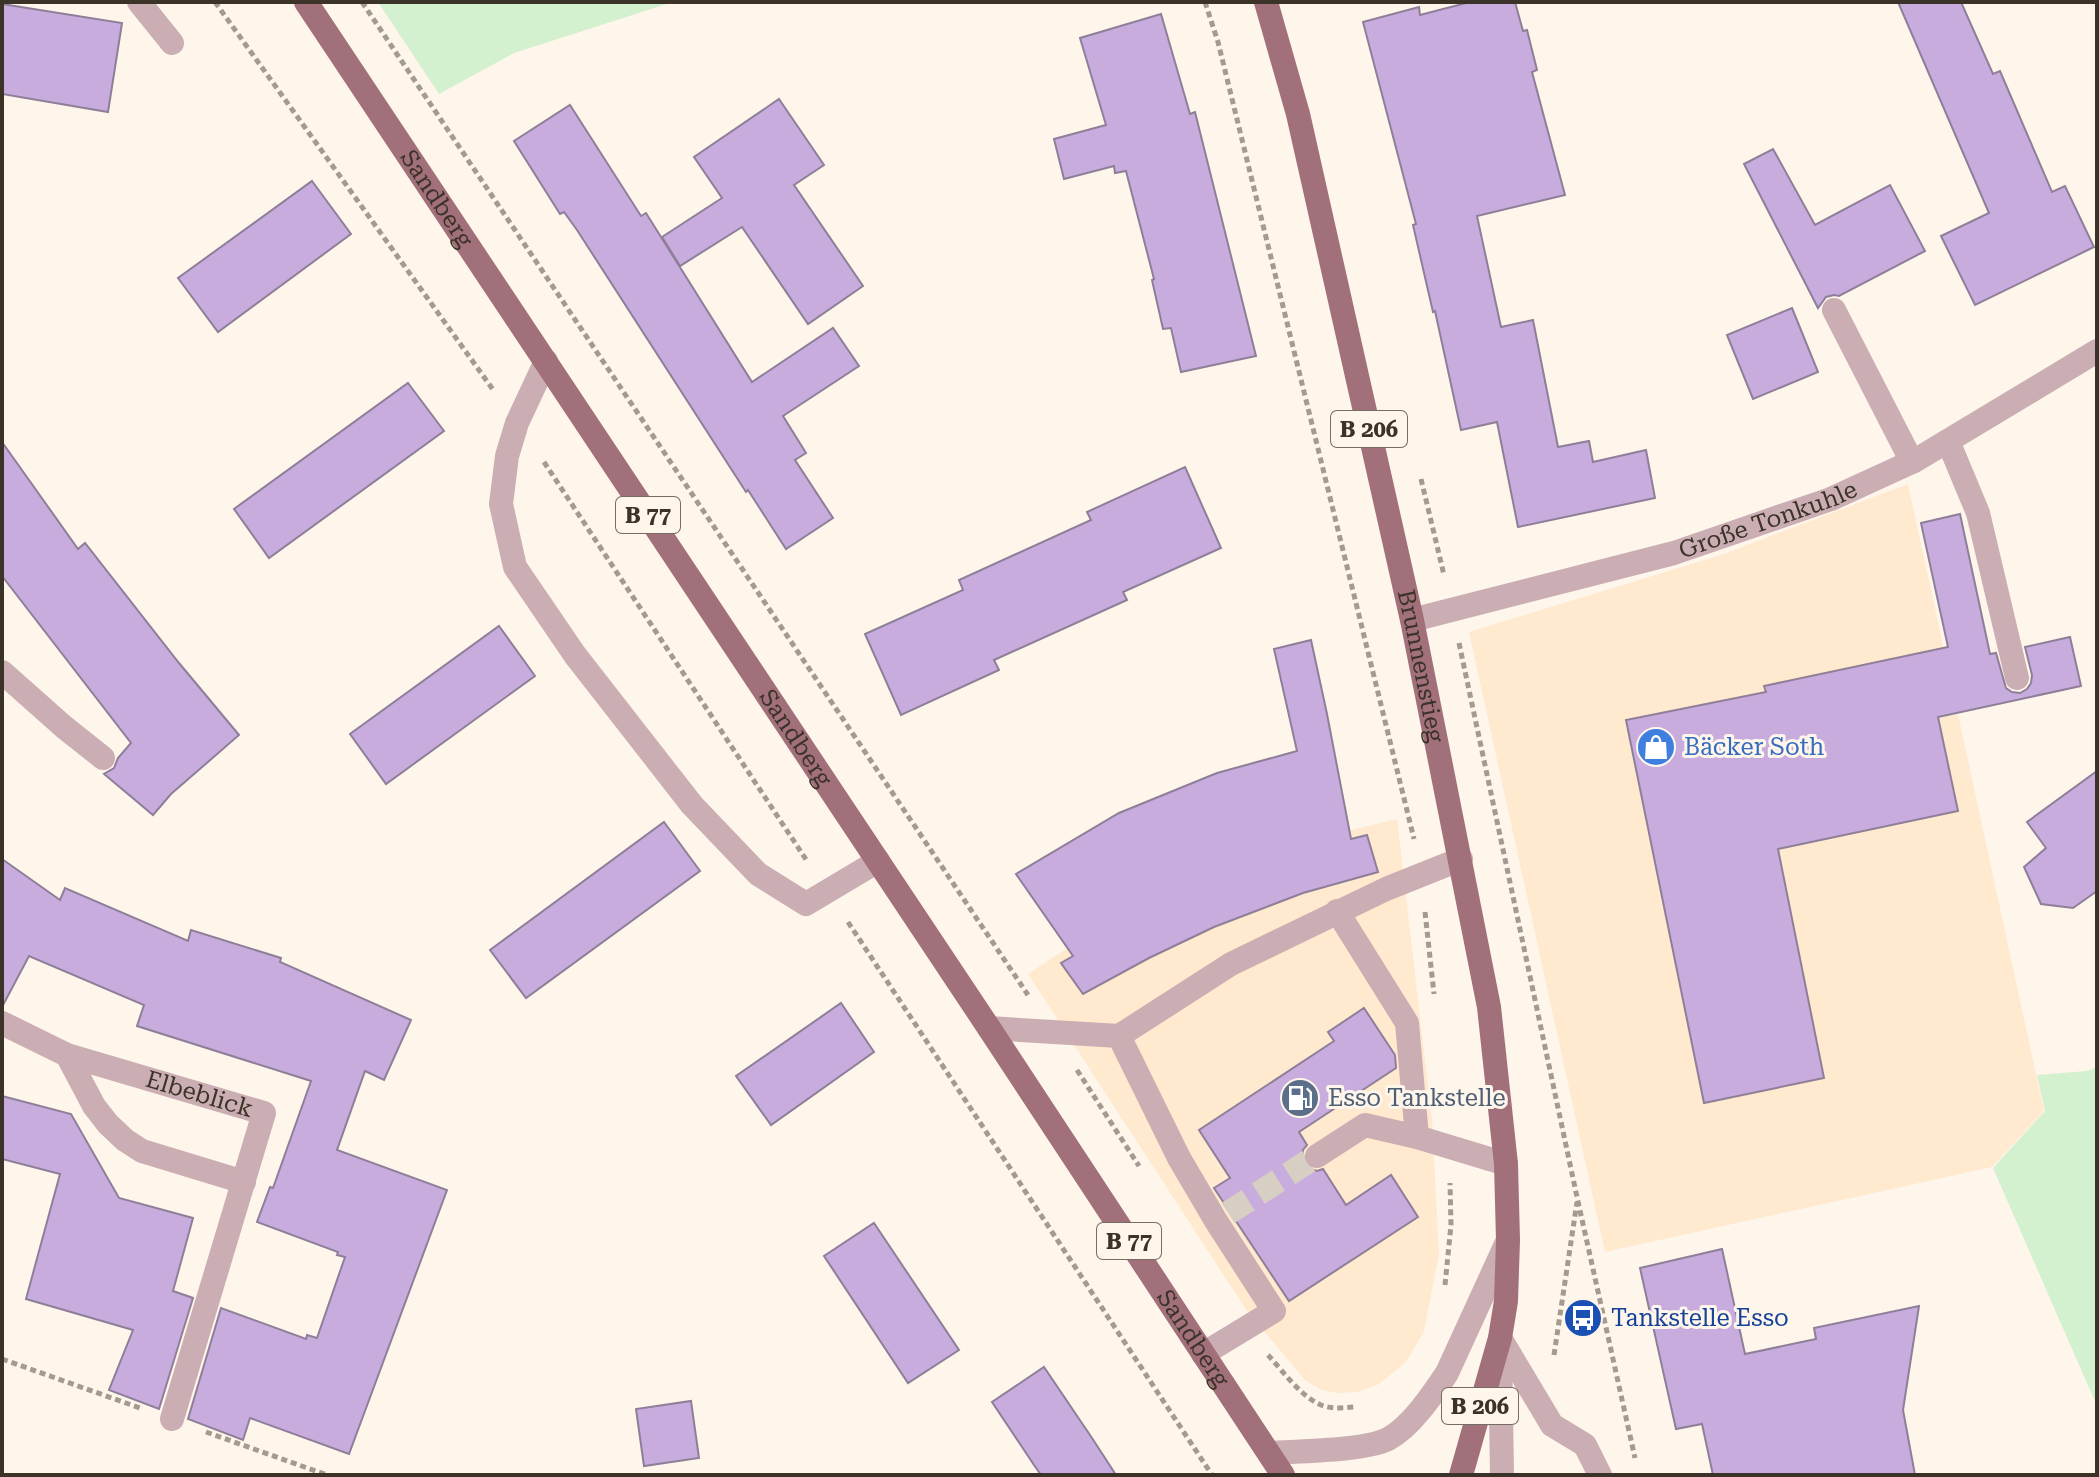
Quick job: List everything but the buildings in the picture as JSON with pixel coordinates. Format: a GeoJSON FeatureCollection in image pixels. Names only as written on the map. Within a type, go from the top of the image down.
{"type":"FeatureCollection","features":[{"type":"Feature","properties":{"kind":"main road","name":"Sandberg"},"geometry":{"type":"LineString","coordinates":[[306,2],[1283,1475]]}},
{"type":"Feature","properties":{"kind":"main road","name":"Brunnenstieg"},"geometry":{"type":"LineString","coordinates":[[1266,2],[1298,114],[1412,620],[1489,1007],[1506,1164],[1506,1301],[1500,1338],[1461,1475]]}},
{"type":"Feature","properties":{"kind":"street"},"geometry":{"type":"LineString","coordinates":[[139,2],[172,43]]}},
{"type":"Feature","properties":{"kind":"street"},"geometry":{"type":"LineString","coordinates":[[1834,310],[1912,462]]}},
{"type":"Feature","properties":{"kind":"street","name":"Große Tonkuhle"},"geometry":{"type":"LineString","coordinates":[[1412,620],[1674,553],[1831,499],[1912,462],[2097,351]]}},
{"type":"Feature","properties":{"kind":"street"},"geometry":{"type":"LineString","coordinates":[[546,361],[517,423],[507,456],[501,504],[515,567],[575,655],[692,805],[758,874],[806,904],[878,861]]}},
{"type":"Feature","properties":{"kind":"street"},"geometry":{"type":"LineString","coordinates":[[1948,441],[1978,513],[2017,678]]}},
{"type":"Feature","properties":{"kind":"street"},"geometry":{"type":"LineString","coordinates":[[2,672],[103,758]]}},
{"type":"Feature","properties":{"kind":"street"},"geometry":{"type":"LineString","coordinates":[[989,1028],[1119,1036],[1231,964],[1337,911],[1461,859]]}},
{"type":"Feature","properties":{"kind":"street"},"geometry":{"type":"LineString","coordinates":[[1337,911],[1407,1023],[1417,1137]]}},
{"type":"Feature","properties":{"kind":"street","name":"Elbeblick"},"geometry":{"type":"LineString","coordinates":[[2,1023],[67,1055],[264,1113],[172,1419]]}},
{"type":"Feature","properties":{"kind":"street"},"geometry":{"type":"LineString","coordinates":[[1119,1036],[1179,1158],[1222,1217],[1274,1311],[1203,1354]]}},
{"type":"Feature","properties":{"kind":"street"},"geometry":{"type":"LineString","coordinates":[[67,1055],[94,1106],[125,1140],[142,1151],[244,1182]]}},
{"type":"Feature","properties":{"kind":"street"},"geometry":{"type":"LineString","coordinates":[[1317,1156],[1365,1125],[1506,1164]]}},
{"type":"Feature","properties":{"kind":"street"},"geometry":{"type":"LineString","coordinates":[[1269,1453],[1361,1446],[1387,1439],[1400,1430],[1428,1400],[1447,1373],[1508,1240]]}},
{"type":"Feature","properties":{"kind":"street"},"geometry":{"type":"LineString","coordinates":[[1500,1338],[1552,1425],[1585,1445],[1600,1475]]}},
{"type":"Feature","properties":{"kind":"street"},"geometry":{"type":"LineString","coordinates":[[1500,1338],[1502,1475]]}},
{"type":"Feature","properties":{"kind":"path"},"geometry":{"type":"LineString","coordinates":[[215,2],[517,423],[1212,1475]]}},
{"type":"Feature","properties":{"kind":"path"},"geometry":{"type":"LineString","coordinates":[[362,2],[1053,1032],[1144,1174]]}},
{"type":"Feature","properties":{"kind":"path"},"geometry":{"type":"LineString","coordinates":[[1205,2],[1218,42],[1409,816],[1421,874],[1434,995]]}},
{"type":"Feature","properties":{"kind":"path"},"geometry":{"type":"LineString","coordinates":[[1445,1286],[1451,1225],[1450,1147]]}},
{"type":"Feature","properties":{"kind":"path"},"geometry":{"type":"LineString","coordinates":[[1545,1413],[1577,1197]]}},
{"type":"Feature","properties":{"kind":"path"},"geometry":{"type":"LineString","coordinates":[[1244,1329],[1305,1395],[1321,1405],[1338,1408]]}},
{"type":"Feature","properties":{"kind":"shaded area"},"geometry":{"type":"Polygon","coordinates":[[[1908,484],[2044,1111],[1992,1167],[1605,1252],[1469,632],[1721,555],[1908,484]]]}},
{"type":"Feature","properties":{"kind":"shaded area"},"geometry":{"type":"Polygon","coordinates":[[[1397,819],[1432,1120],[1439,1254],[1424,1331],[1406,1362],[1379,1384],[1357,1392],[1338,1393],[1321,1390],[1305,1380],[1247,1311],[1028,974],[1151,893],[1252,854],[1397,819]]]}},
{"type":"Feature","properties":{"kind":"green space"},"geometry":{"type":"Polygon","coordinates":[[[378,2],[673,2],[514,53],[439,94],[378,2]]]}},
{"type":"Feature","properties":{"kind":"green space"},"geometry":{"type":"Polygon","coordinates":[[[2097,1067],[2097,1406],[1993,1168],[2045,1111],[2037,1075],[2087,1071],[2097,1067]]]}},
{"type":"Feature","properties":{"kind":"tunnel"},"geometry":{"type":"LineString","coordinates":[[1228,1213],[1317,1156]]}},
{"type":"Feature","properties":{"kind":"place","name":"Bäcker Soth"},"geometry":{"type":"Point","coordinates":[1656,747]}},
{"type":"Feature","properties":{"kind":"place","name":"Esso Tankstelle"},"geometry":{"type":"Point","coordinates":[1300,1098]}},
{"type":"Feature","properties":{"kind":"place","name":"Tankstelle Esso"},"geometry":{"type":"Point","coordinates":[1583,1318]}}]}
